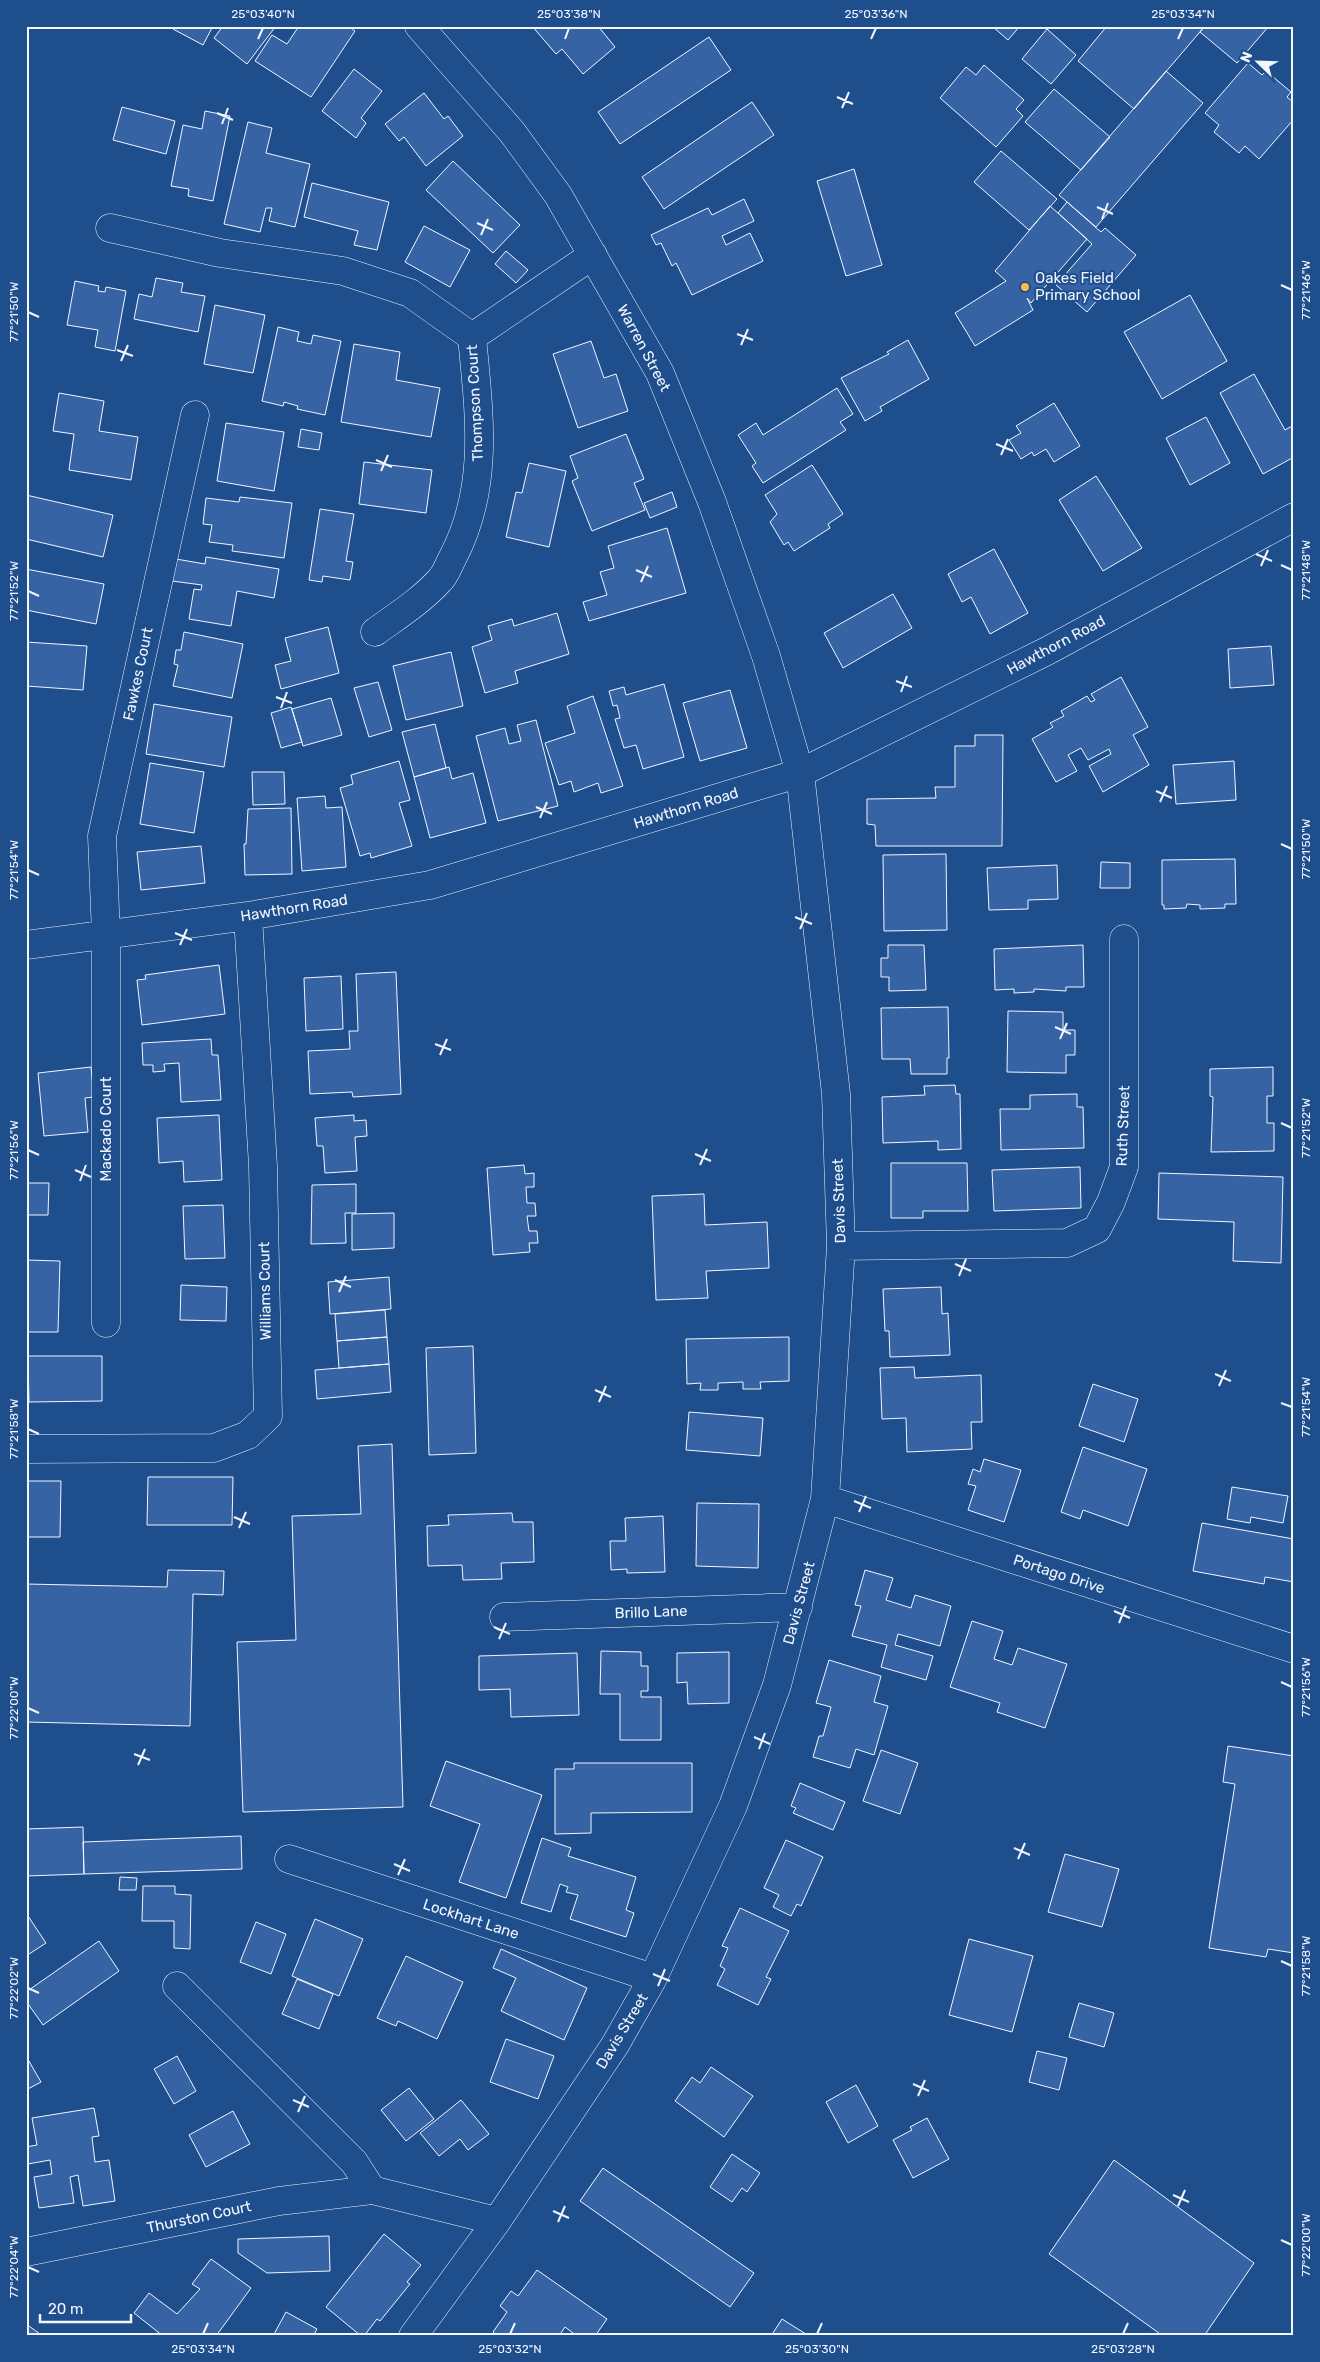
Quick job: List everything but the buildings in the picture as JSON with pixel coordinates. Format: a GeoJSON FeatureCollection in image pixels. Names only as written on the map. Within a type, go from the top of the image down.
{"type":"FeatureCollection","features":[{"type":"Feature","properties":{"kind":"street","name":"Warren Street"},"geometry":{"type":"LineString","coordinates":[[418,26],[512,132],[558,195],[660,373],[712,502],[766,656],[800,773]]}},
{"type":"Feature","properties":{"kind":"street","name":"Thompson Court"},"geometry":{"type":"LineString","coordinates":[[110,228],[220,253],[343,271],[410,293],[472,337],[478,405],[479,470],[464,534],[441,579],[414,603],[374,632]]}},
{"type":"Feature","properties":{"kind":"street"},"geometry":{"type":"LineString","coordinates":[[472,337],[593,255]]}},
{"type":"Feature","properties":{"kind":"street","name":"Fawkes Court"},"geometry":{"type":"LineString","coordinates":[[106,936],[102,836],[195,415]]}},
{"type":"Feature","properties":{"kind":"street","name":"Hawthorn Road"},"geometry":{"type":"LineString","coordinates":[[26,945],[248,916],[430,885],[800,773],[1047,651],[1294,517]]}},
{"type":"Feature","properties":{"kind":"street","name":"Davis Street"},"geometry":{"type":"LineString","coordinates":[[420,2332],[615,2045],[653,1978],[733,1806],[777,1685],[825,1499],[841,1246],[836,1094],[800,773]]}},
{"type":"Feature","properties":{"kind":"street","name":"Williams Court"},"geometry":{"type":"LineString","coordinates":[[26,1449],[214,1448],[248,1435],[268,1416],[263,1166],[248,916]]}},
{"type":"Feature","properties":{"kind":"street","name":"Mackado Court"},"geometry":{"type":"LineString","coordinates":[[106,936],[106,1323]]}},
{"type":"Feature","properties":{"kind":"street","name":"Ruth Street"},"geometry":{"type":"LineString","coordinates":[[841,1246],[1067,1243],[1097,1229],[1111,1202],[1124,1167],[1124,939]]}},
{"type":"Feature","properties":{"kind":"street","name":"Portago Drive"},"geometry":{"type":"LineString","coordinates":[[825,1499],[1294,1649]]}},
{"type":"Feature","properties":{"kind":"street","name":"Brillo Lane"},"geometry":{"type":"LineString","coordinates":[[504,1617],[798,1607]]}},
{"type":"Feature","properties":{"kind":"street","name":"Lockhart Lane"},"geometry":{"type":"LineString","coordinates":[[289,1859],[653,1978]]}},
{"type":"Feature","properties":{"kind":"street"},"geometry":{"type":"LineString","coordinates":[[177,1986],[354,2162],[372,2190]]}},
{"type":"Feature","properties":{"kind":"street","name":"Thurston Court"},"geometry":{"type":"LineString","coordinates":[[26,2252],[279,2201],[372,2190],[497,2221]]}},
{"type":"Feature","properties":{"kind":"fence"},"geometry":{"type":"LineString","coordinates":[[26,397],[28,397],[26,406]]}},
{"type":"Feature","properties":{"kind":"place","name":"Oakes Field Primary School"},"geometry":{"type":"Point","coordinates":[1025,287]}}]}
